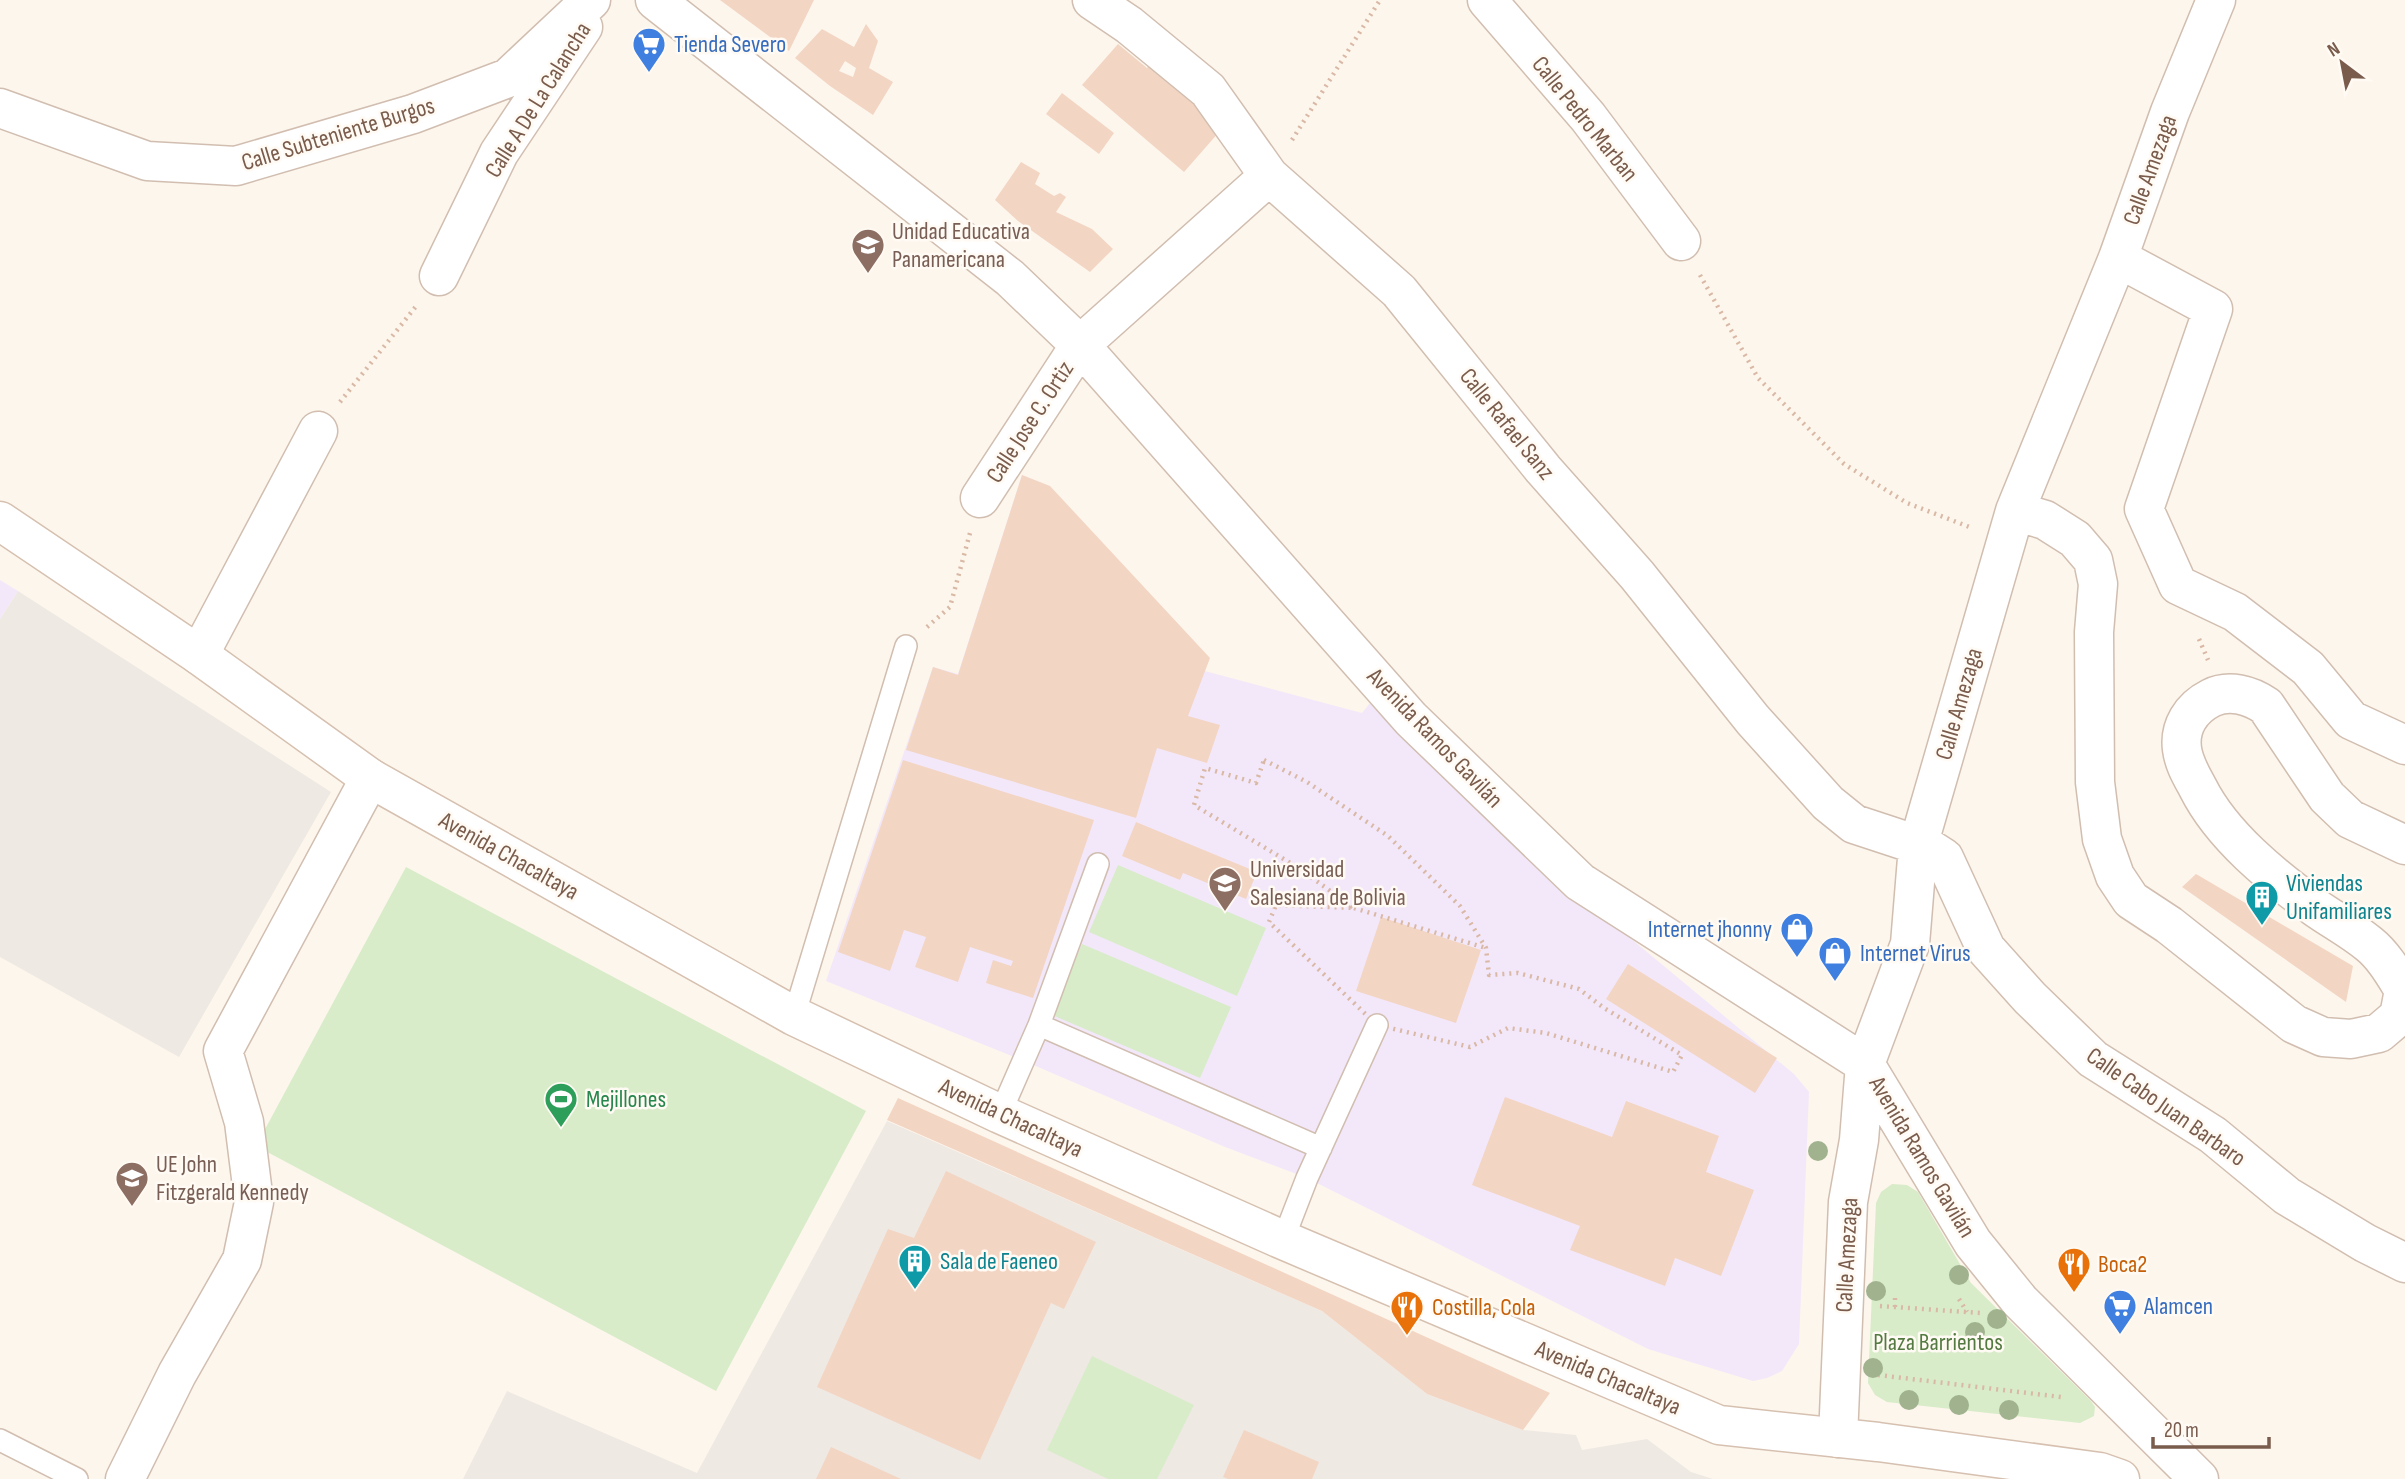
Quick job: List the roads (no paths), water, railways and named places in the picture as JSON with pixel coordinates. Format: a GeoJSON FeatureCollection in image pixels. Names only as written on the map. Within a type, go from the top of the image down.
{"type":"FeatureCollection","features":[{"type":"Feature","properties":{"kind":"street","name":"Calle Subteniente Burgos"},"geometry":{"type":"LineString","coordinates":[[0,108],[147,162],[236,166],[413,114],[508,78],[591,0]]}},
{"type":"Feature","properties":{"kind":"street","name":"Calle A De La Calancha"},"geometry":{"type":"LineString","coordinates":[[439,276],[499,153],[601,0]]}},
{"type":"Feature","properties":{"kind":"street","name":"Avenida Ramos Gavilán"},"geometry":{"type":"LineString","coordinates":[[655,0],[1010,278],[1080,345],[1411,719],[1580,882],[1865,1064],[1973,1243],[2020,1301],[2199,1479]]}},
{"type":"Feature","properties":{"kind":"street","name":"Calle Rafael Sanz"},"geometry":{"type":"LineString","coordinates":[[1092,0],[1129,25],[1208,90],[1269,176],[1399,290],[1543,469],[1637,575],[1753,720],[1828,803],[1854,824],[1918,846]]}},
{"type":"Feature","properties":{"kind":"street","name":"Calle Pedro Marban"},"geometry":{"type":"LineString","coordinates":[[1487,0],[1588,117],[1681,241]]}},
{"type":"Feature","properties":{"kind":"street","name":"Calle Amezaga"},"geometry":{"type":"LineString","coordinates":[[1838,1438],[1848,1202],[1859,1140],[1865,1064],[1910,944],[1918,846],[2010,526],[2118,258],[2170,112],[2216,0]]}},
{"type":"Feature","properties":{"kind":"street","name":"Calle Jose C. Ortiz"},"geometry":{"type":"LineString","coordinates":[[980,498],[1080,345],[1269,176]]}},
{"type":"Feature","properties":{"kind":"street"},"geometry":{"type":"LineString","coordinates":[[2118,258],[2213,309],[2144,509],[2178,586],[2235,612],[2308,668],[2351,720],[2405,745]]}},
{"type":"Feature","properties":{"kind":"street"},"geometry":{"type":"LineString","coordinates":[[199,655],[318,431]]}},
{"type":"Feature","properties":{"kind":"street"},"geometry":{"type":"LineString","coordinates":[[2010,526],[2045,520],[2075,539],[2093,560],[2098,584],[2094,632],[2097,793],[2102,839],[2115,876],[2132,900],[2169,925],[2294,1024],[2323,1037],[2351,1039],[2379,1033],[2399,1016],[2403,990],[2398,970],[2370,945],[2314,906],[2238,844],[2215,819],[2184,761],[2181,740],[2187,719],[2200,703],[2221,693],[2251,696],[2266,706],[2327,797],[2350,818],[2405,845]]}},
{"type":"Feature","properties":{"kind":"street","name":"Avenida Chacaltaya"},"geometry":{"type":"LineString","coordinates":[[0,521],[199,655],[370,778],[794,1016],[1000,1114],[1283,1240],[1719,1425],[1838,1438],[1979,1467],[2100,1472],[2120,1479]]}},
{"type":"Feature","properties":{"kind":"street"},"geometry":{"type":"LineString","coordinates":[[125,1479],[177,1374],[242,1259],[254,1202],[244,1122],[223,1051],[370,778]]}},
{"type":"Feature","properties":{"kind":"street","name":"Calle Cabo Juan Barbaro"},"geometry":{"type":"LineString","coordinates":[[1918,846],[1930,849],[1944,858],[1986,949],[2030,998],[2093,1059],[2213,1135],[2287,1196],[2365,1243],[2405,1263]]}},
{"type":"Feature","properties":{"kind":"lane"},"geometry":{"type":"LineString","coordinates":[[794,1016],[906,646]]}},
{"type":"Feature","properties":{"kind":"lane"},"geometry":{"type":"LineString","coordinates":[[1000,1114],[1039,1025],[1098,864]]}},
{"type":"Feature","properties":{"kind":"lane"},"geometry":{"type":"LineString","coordinates":[[1039,1025],[1321,1148]]}},
{"type":"Feature","properties":{"kind":"lane"},"geometry":{"type":"LineString","coordinates":[[1283,1240],[1377,1025]]}},
{"type":"Feature","properties":{"kind":"lane"},"geometry":{"type":"LineString","coordinates":[[0,1440],[77,1479]]}},
{"type":"Feature","properties":{"kind":"place","name":"Tienda Severo"},"geometry":{"type":"Point","coordinates":[649,74]}},
{"type":"Feature","properties":{"kind":"place","name":"Unidad Educativa Panamericana"},"geometry":{"type":"Point","coordinates":[868,275]}},
{"type":"Feature","properties":{"kind":"place","name":"Universidad Salesiana de Bolivia"},"geometry":{"type":"Point","coordinates":[1225,913]}},
{"type":"Feature","properties":{"kind":"place","name":"Viviendas Unifamiliares"},"geometry":{"type":"Point","coordinates":[2262,927]}},
{"type":"Feature","properties":{"kind":"place","name":"Internet jhonny"},"geometry":{"type":"Point","coordinates":[1797,959]}},
{"type":"Feature","properties":{"kind":"place","name":"Internet Virus"},"geometry":{"type":"Point","coordinates":[1835,983]}},
{"type":"Feature","properties":{"kind":"place","name":"Mejillones"},"geometry":{"type":"Point","coordinates":[561,1129]}},
{"type":"Feature","properties":{"kind":"place","name":"UE John Fitzgerald Kennedy"},"geometry":{"type":"Point","coordinates":[132,1208]}},
{"type":"Feature","properties":{"kind":"place","name":"Sala de Faeneo"},"geometry":{"type":"Point","coordinates":[915,1291]}},
{"type":"Feature","properties":{"kind":"place","name":"Boca2"},"geometry":{"type":"Point","coordinates":[2074,1294]}},
{"type":"Feature","properties":{"kind":"place","name":"Alamcen"},"geometry":{"type":"Point","coordinates":[2120,1336]}},
{"type":"Feature","properties":{"kind":"place","name":"Costilla, Cola"},"geometry":{"type":"Point","coordinates":[1407,1337]}},
{"type":"Feature","properties":{"kind":"park label","name":"Plaza Barrientos"},"geometry":{"type":"Point","coordinates":[1938,1342]}}]}
